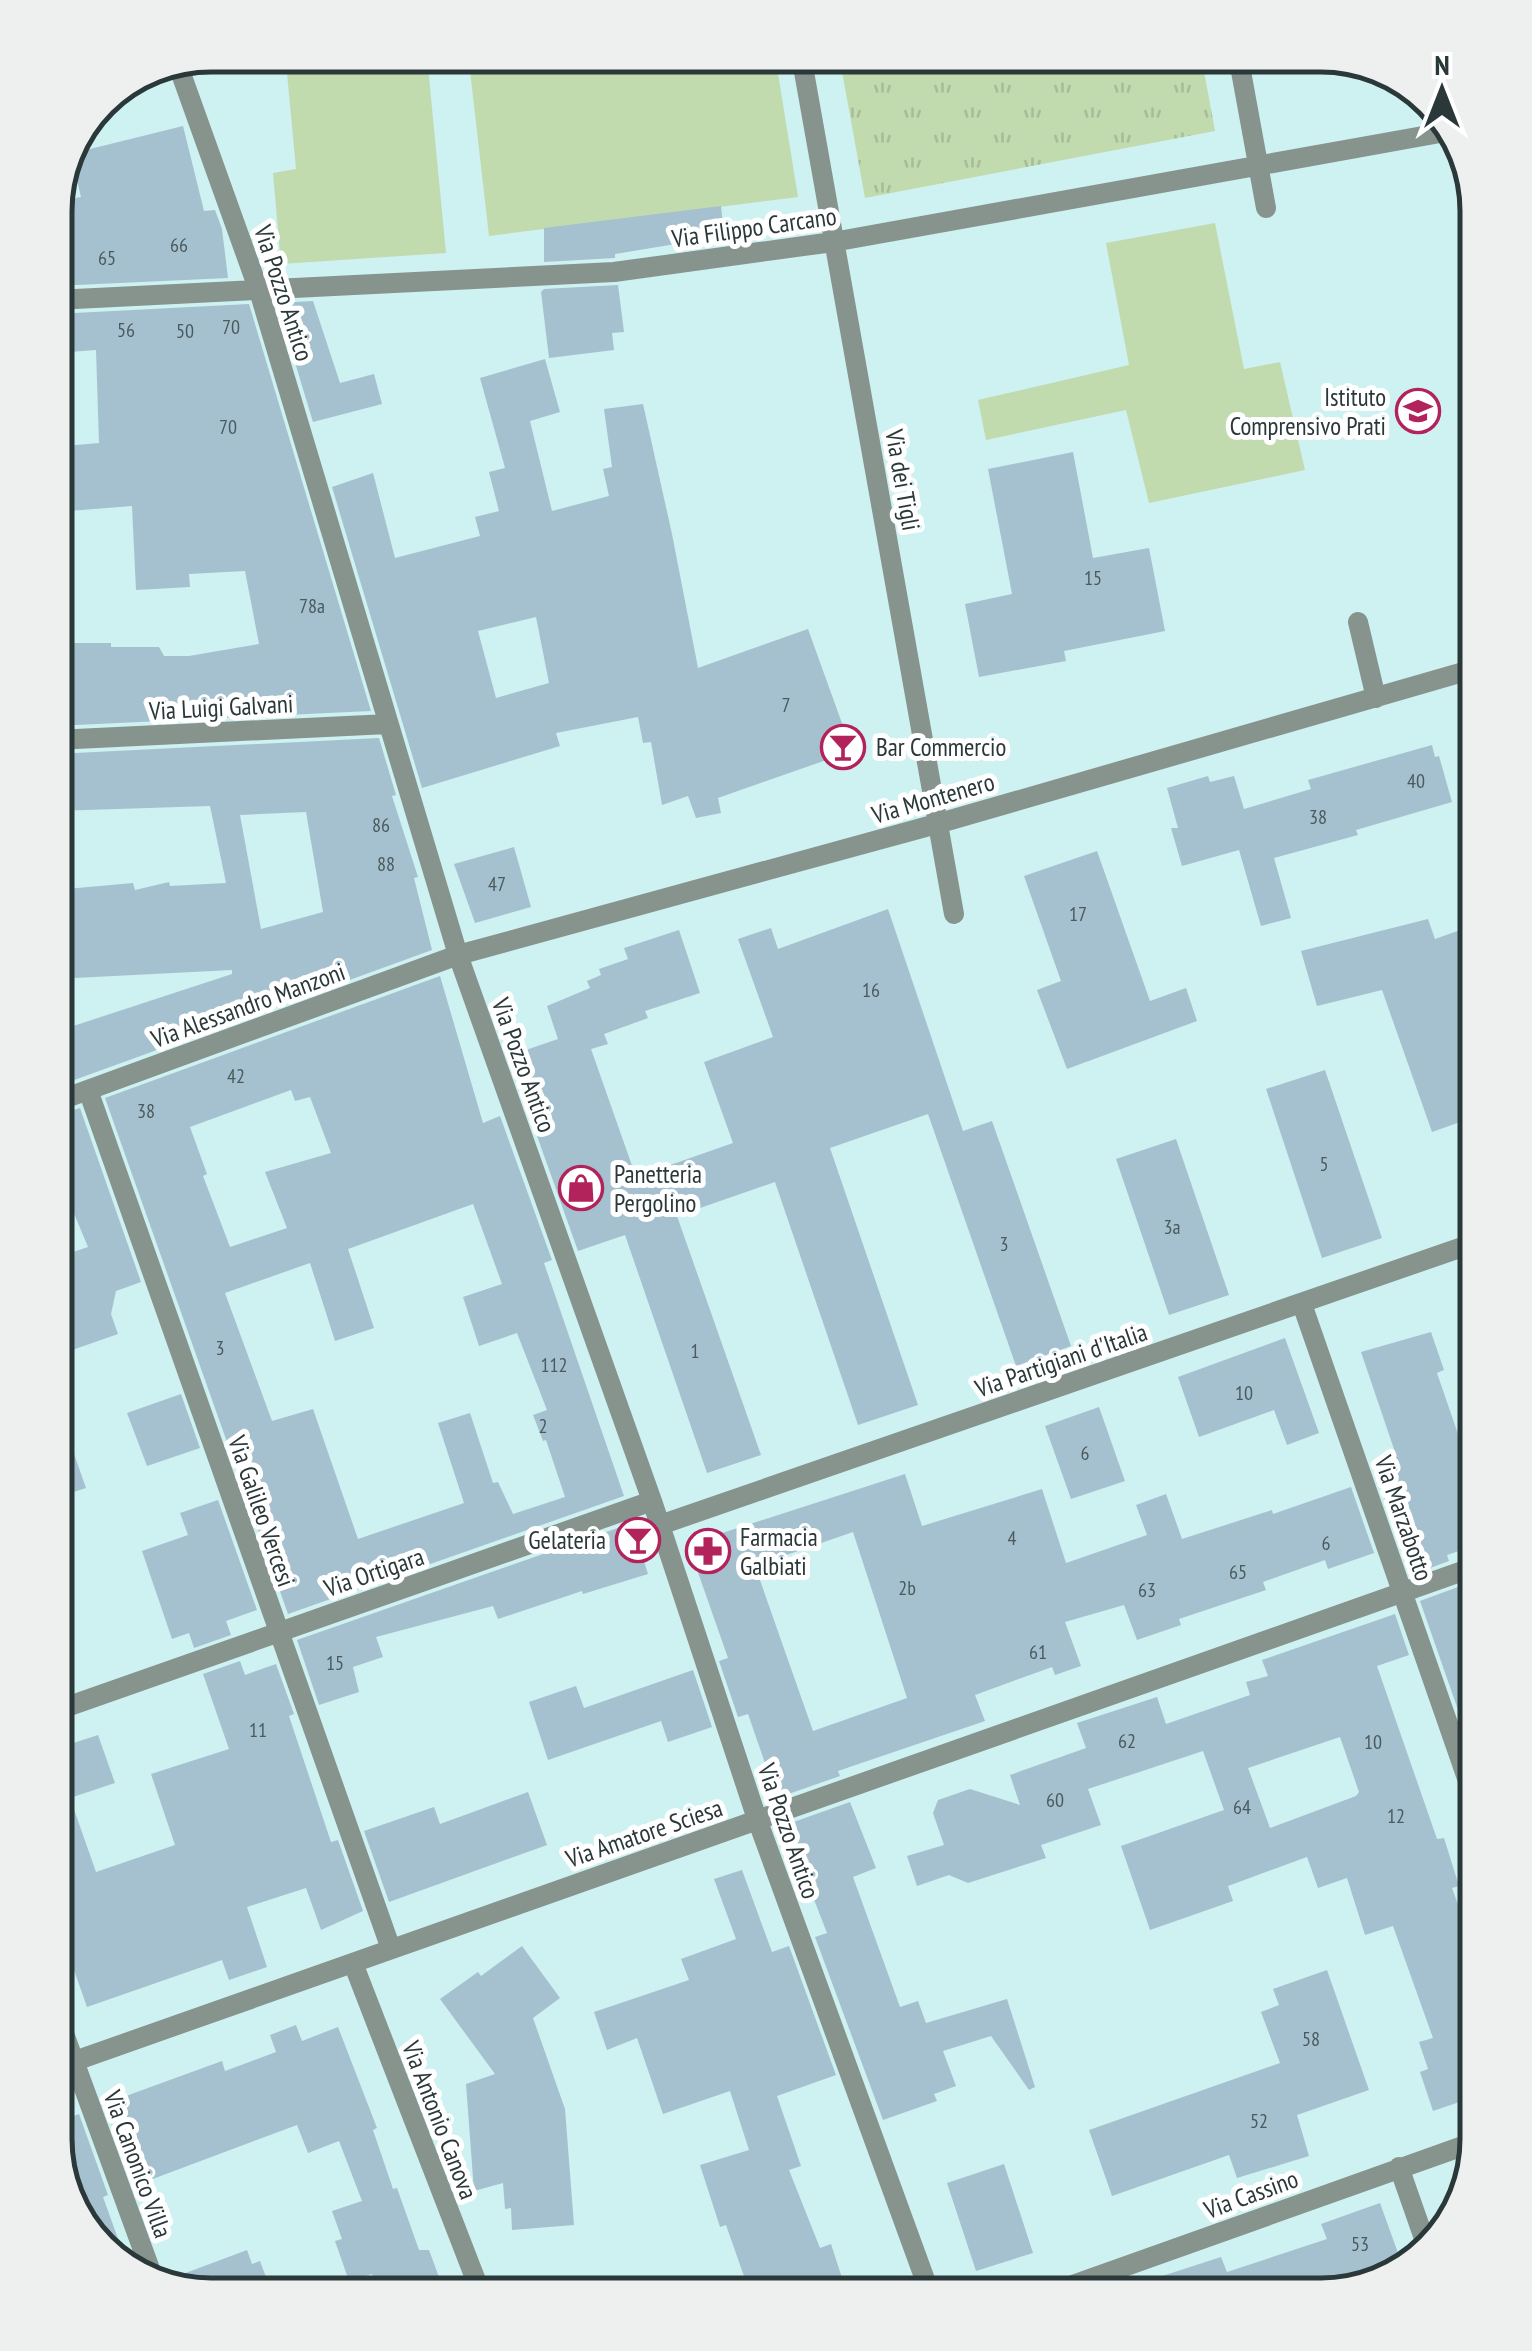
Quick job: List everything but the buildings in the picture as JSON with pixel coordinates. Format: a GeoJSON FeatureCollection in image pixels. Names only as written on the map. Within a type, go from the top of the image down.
{"type":"FeatureCollection","features":[{"type":"Feature","properties":{"kind":"street","name":"Via dei Tigli"},"geometry":{"type":"LineString","coordinates":[[804,73],[954,914]]}},
{"type":"Feature","properties":{"kind":"street"},"geometry":{"type":"LineString","coordinates":[[1241,73],[1266,208]]}},
{"type":"Feature","properties":{"kind":"street","name":"Via Pozzo Antico"},"geometry":{"type":"LineString","coordinates":[[182,76],[259,292],[458,956],[652,1501],[757,1819],[923,2278]]}},
{"type":"Feature","properties":{"kind":"street","name":"Via Filippo Carcano"},"geometry":{"type":"LineString","coordinates":[[73,299],[614,272],[834,242],[1403,140]]}},
{"type":"Feature","properties":{"kind":"street"},"geometry":{"type":"LineString","coordinates":[[1358,622],[1376,698]]}},
{"type":"Feature","properties":{"kind":"street","name":"Via Montenero"},"geometry":{"type":"LineString","coordinates":[[458,956],[1460,673]]}},
{"type":"Feature","properties":{"kind":"street","name":"Via Luigi Galvani"},"geometry":{"type":"LineString","coordinates":[[73,739],[388,724]]}},
{"type":"Feature","properties":{"kind":"street","name":"Via Alessandro Manzoni"},"geometry":{"type":"LineString","coordinates":[[73,1096],[458,956]]}},
{"type":"Feature","properties":{"kind":"street","name":"Via Galileo Vercesi"},"geometry":{"type":"LineString","coordinates":[[88,1090],[391,1949]]}},
{"type":"Feature","properties":{"kind":"street","name":"Via Partigiani d'Italia"},"geometry":{"type":"LineString","coordinates":[[660,1525],[1460,1248]]}},
{"type":"Feature","properties":{"kind":"street","name":"Via Marzabotto"},"geometry":{"type":"LineString","coordinates":[[1302,1304],[1460,1757]]}},
{"type":"Feature","properties":{"kind":"street","name":"Via Ortigara"},"geometry":{"type":"LineString","coordinates":[[72,1704],[652,1501]]}},
{"type":"Feature","properties":{"kind":"street","name":"Via Amatore Sciesa"},"geometry":{"type":"LineString","coordinates":[[72,2062],[1460,1572]]}},
{"type":"Feature","properties":{"kind":"street","name":"Via Antonio Canova"},"geometry":{"type":"LineString","coordinates":[[353,1963],[475,2278]]}},
{"type":"Feature","properties":{"kind":"street","name":"Via Canonico Villa"},"geometry":{"type":"LineString","coordinates":[[72,2084],[146,2262]]}},
{"type":"Feature","properties":{"kind":"street","name":"Via Cassino"},"geometry":{"type":"LineString","coordinates":[[1092,2278],[1459,2146]]}},
{"type":"Feature","properties":{"kind":"street"},"geometry":{"type":"LineString","coordinates":[[1399,2167],[1422,2234]]}},
{"type":"Feature","properties":{"kind":"green space"},"geometry":{"type":"Polygon","coordinates":[[[429,72],[446,253],[281,264],[273,173],[296,169],[287,73],[429,72]]]}},
{"type":"Feature","properties":{"kind":"green space"},"geometry":{"type":"Polygon","coordinates":[[[470,72],[778,73],[798,197],[489,236],[470,72]]]}},
{"type":"Feature","properties":{"kind":"green space"},"geometry":{"type":"Polygon","coordinates":[[[842,73],[1204,73],[1215,131],[865,198],[842,73]]]}},
{"type":"Feature","properties":{"kind":"green space"},"geometry":{"type":"Polygon","coordinates":[[[1215,223],[1244,369],[1280,362],[1305,470],[1149,503],[1126,410],[986,440],[978,400],[1129,365],[1106,243],[1215,223]]]}},
{"type":"Feature","properties":{"kind":"place","name":"Istituto Comprensivo Prati"},"geometry":{"type":"Point","coordinates":[1418,411]}},
{"type":"Feature","properties":{"kind":"place","name":"Bar Commercio"},"geometry":{"type":"Point","coordinates":[843,747]}},
{"type":"Feature","properties":{"kind":"place","name":"Panetteria Pergolino"},"geometry":{"type":"Point","coordinates":[581,1188]}},
{"type":"Feature","properties":{"kind":"place","name":"Gelateria"},"geometry":{"type":"Point","coordinates":[638,1540]}},
{"type":"Feature","properties":{"kind":"place","name":"Farmacia Galbiati"},"geometry":{"type":"Point","coordinates":[708,1551]}}]}
